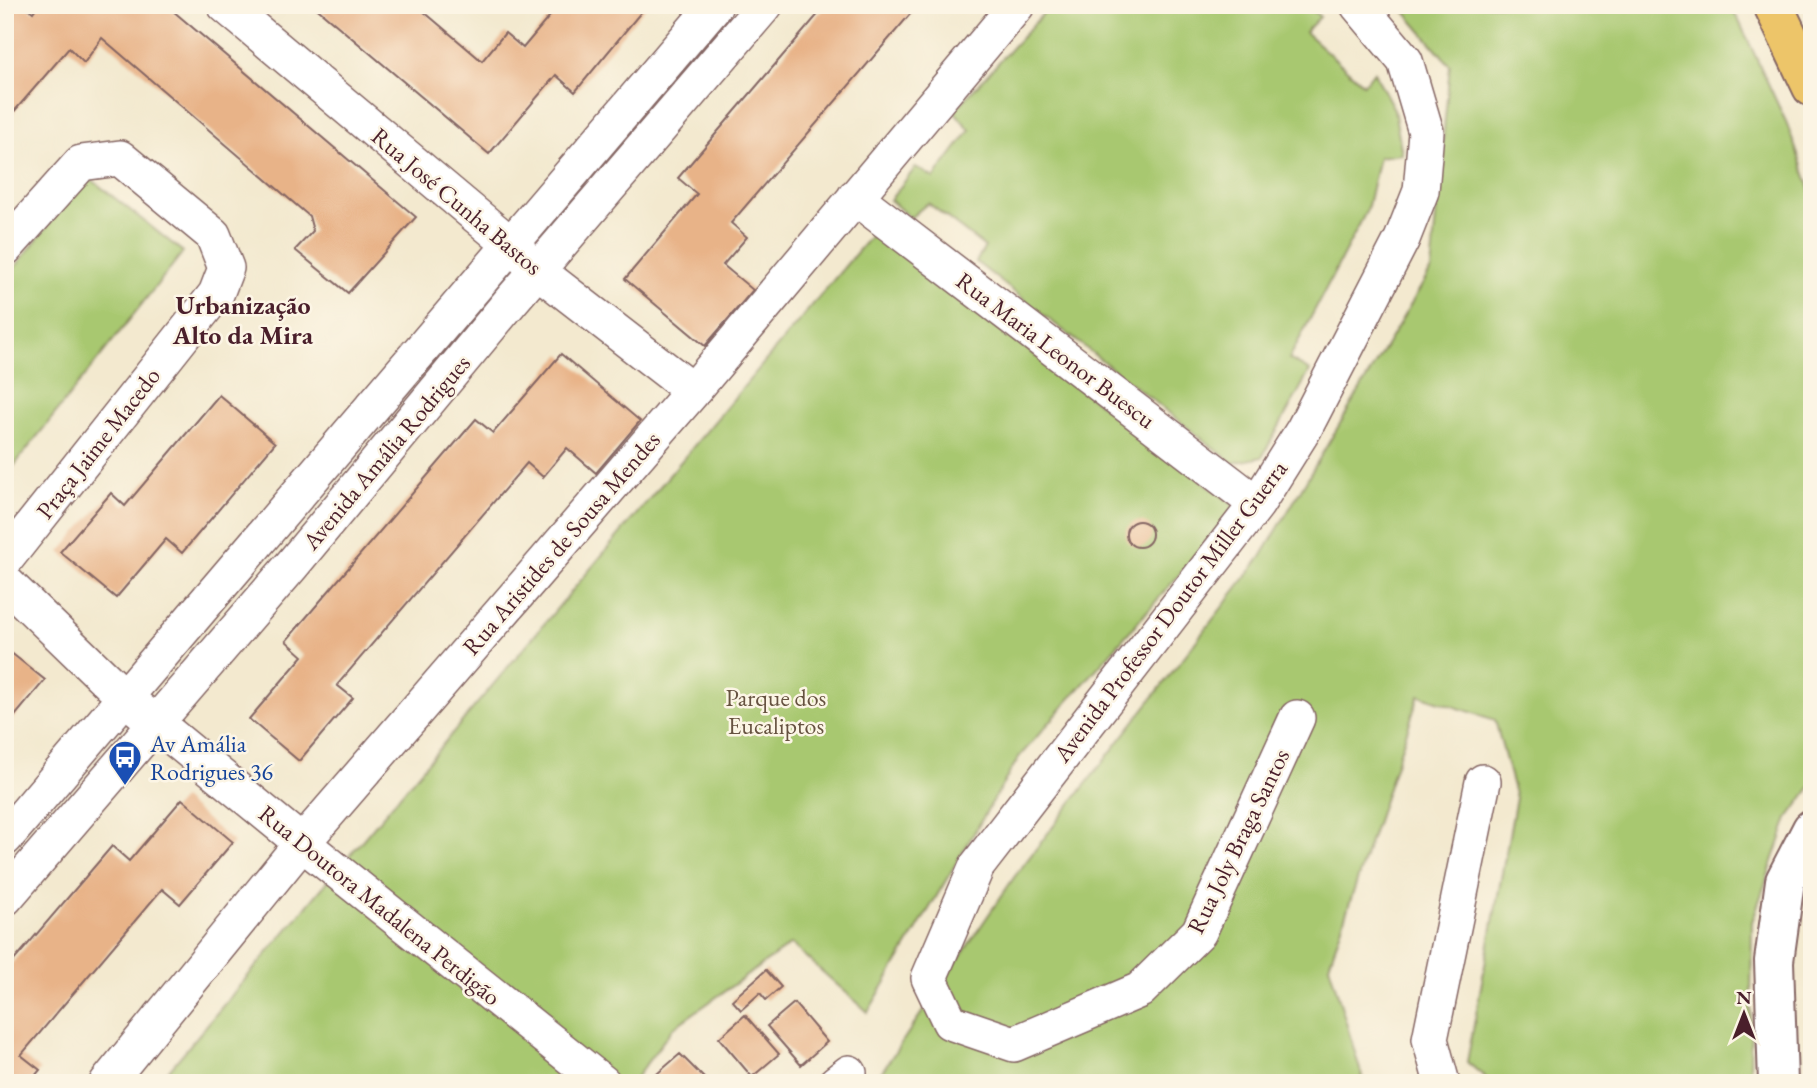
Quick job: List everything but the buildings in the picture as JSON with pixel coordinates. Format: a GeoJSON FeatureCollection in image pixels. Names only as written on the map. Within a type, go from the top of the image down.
{"type":"FeatureCollection","features":[{"type":"Feature","properties":{"kind":"highway"},"geometry":{"type":"LineString","coordinates":[[1773,5],[1812,87]]}},
{"type":"Feature","properties":{"kind":"street","name":"Rua José Cunha Bastos"},"geometry":{"type":"LineString","coordinates":[[225,5],[510,244],[538,271],[693,391]]}},
{"type":"Feature","properties":{"kind":"street","name":"Avenida Amália Rodrigues"},"geometry":{"type":"LineString","coordinates":[[5,838],[715,5]]}},
{"type":"Feature","properties":{"kind":"street","name":"Avenida Amália Rodrigues"},"geometry":{"type":"LineString","coordinates":[[5,898],[292,565],[511,301],[765,5]]}},
{"type":"Feature","properties":{"kind":"street","name":"Rua Aristides de Sousa Mendes"},"geometry":{"type":"LineString","coordinates":[[107,1083],[302,843],[693,391],[1017,5]]}},
{"type":"Feature","properties":{"kind":"street","name":"Avenida Professor Doutor Miller Guerra"},"geometry":{"type":"LineString","coordinates":[[977,866],[1257,504],[1304,429],[1402,239],[1421,191],[1426,132],[1405,61],[1358,5]]}},
{"type":"Feature","properties":{"kind":"street","name":"Praça Jaime Macedo"},"geometry":{"type":"LineString","coordinates":[[5,248],[81,163],[120,158],[213,235],[226,268],[216,294],[5,560]]}},
{"type":"Feature","properties":{"kind":"street","name":"Rua Maria Leonor Buescu"},"geometry":{"type":"LineString","coordinates":[[855,197],[1257,504]]}},
{"type":"Feature","properties":{"kind":"street","name":"Rua Doutora Madalena Perdigão"},"geometry":{"type":"LineString","coordinates":[[5,582],[124,697],[603,1083]]}},
{"type":"Feature","properties":{"kind":"street","name":"Rua Joly Braga Santos"},"geometry":{"type":"LineString","coordinates":[[977,866],[929,978],[950,1022],[1014,1044],[1140,990],[1199,932],[1297,718]]}},
{"type":"Feature","properties":{"kind":"street"},"geometry":{"type":"LineString","coordinates":[[1442,1083],[1430,1040],[1483,782]]}},
{"type":"Feature","properties":{"kind":"street"},"geometry":{"type":"LineString","coordinates":[[1778,1083],[1774,961],[1785,881],[1812,829]]}},
{"type":"Feature","properties":{"kind":"green space"},"geometry":{"type":"Polygon","coordinates":[[[1051,5],[1308,5],[1320,17],[1305,32],[1363,84],[1374,72],[1394,109],[1402,154],[1379,157],[1367,210],[1289,359],[1310,371],[1262,457],[1233,463],[976,262],[985,247],[928,203],[910,218],[890,200],[916,167],[934,178],[970,130],[954,111],[1051,5]]]}},
{"type":"Feature","properties":{"kind":"green space"},"geometry":{"type":"Polygon","coordinates":[[[1399,5],[1729,5],[1787,124],[1812,194],[1812,785],[1788,818],[1752,922],[1750,1083],[1492,1083],[1467,1062],[1516,798],[1495,720],[1419,695],[1329,965],[1364,1083],[874,1083],[1015,876],[1261,557],[1431,270],[1450,65],[1399,5]]]}},
{"type":"Feature","properties":{"kind":"green space"},"geometry":{"type":"Polygon","coordinates":[[[87,176],[183,252],[5,477],[5,280],[87,176]]]}},
{"type":"Feature","properties":{"kind":"green space","name":"Parque dos Eucaliptos"},"geometry":{"type":"Polygon","coordinates":[[[873,233],[1238,508],[1019,757],[868,1012],[791,944],[673,1028],[632,1083],[158,1083],[873,233]]]}},
{"type":"Feature","properties":{"kind":"place","name":"Av Amália Rodrigues 36"},"geometry":{"type":"Point","coordinates":[125,787]}},
{"type":"Feature","properties":{"kind":"district","name":"Urbanização Alto da Mira"},"geometry":{"type":"Point","coordinates":[243,320]}}]}
